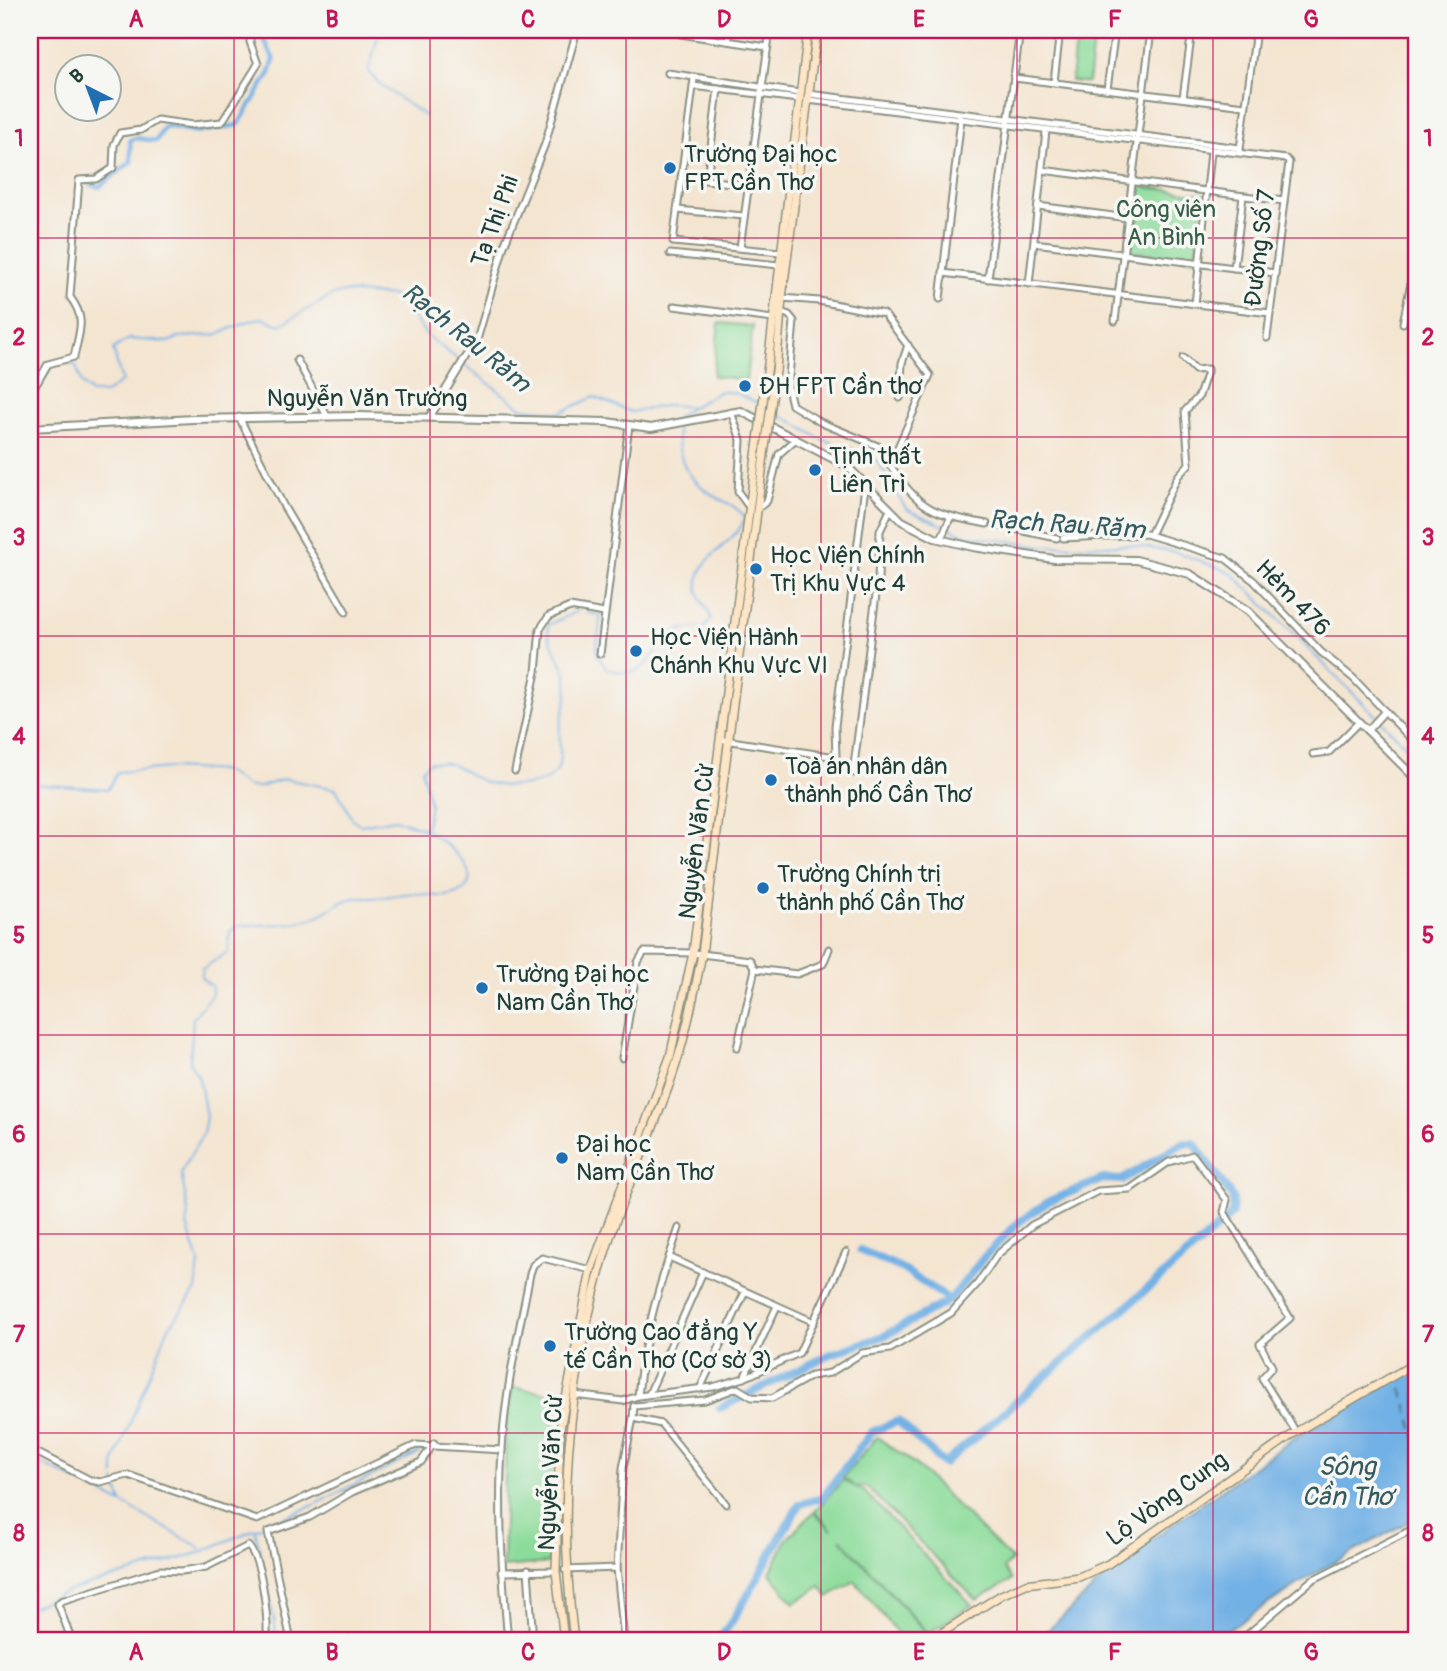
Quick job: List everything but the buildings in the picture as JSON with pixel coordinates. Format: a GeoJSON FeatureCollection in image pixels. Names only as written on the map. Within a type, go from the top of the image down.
{"type":"FeatureCollection","features":[{"type":"Feature","properties":{"kind":"main road","name":"Nguyễn Văn Cừ"},"geometry":{"type":"LineString","coordinates":[[753,508],[776,371],[784,252],[807,30]]}},
{"type":"Feature","properties":{"kind":"main road","name":"Nguyễn Văn Cừ"},"geometry":{"type":"LineString","coordinates":[[565,1641],[556,1571],[570,1394],[592,1270],[674,1058],[697,953],[718,831],[725,740],[779,265],[784,252],[817,30]]}},
{"type":"Feature","properties":{"kind":"main road","name":"Nguyễn Văn Cừ"},"geometry":{"type":"LineString","coordinates":[[697,953],[709,830],[725,740]]}},
{"type":"Feature","properties":{"kind":"main road"},"geometry":{"type":"LineString","coordinates":[[709,830],[718,831]]}},
{"type":"Feature","properties":{"kind":"main road","name":"Nguyễn Văn Cừ"},"geometry":{"type":"LineString","coordinates":[[586,1312],[606,1236]]}},
{"type":"Feature","properties":{"kind":"main road","name":"Lộ Vòng Cung"},"geometry":{"type":"LineString","coordinates":[[929,1641],[1026,1584],[1079,1577],[1108,1564],[1296,1432],[1417,1362]]}},
{"type":"Feature","properties":{"kind":"main road","name":"Nguyễn Văn Cừ"},"geometry":{"type":"LineString","coordinates":[[562,1488],[565,1570],[574,1641]]}},
{"type":"Feature","properties":{"kind":"main road"},"geometry":{"type":"LineString","coordinates":[[556,1571],[565,1570]]}},
{"type":"Feature","properties":{"kind":"street"},"geometry":{"type":"LineString","coordinates":[[30,380],[37,383],[48,364],[74,357],[81,320],[81,312],[70,297],[79,180],[96,179],[113,168],[114,145],[120,133],[141,130],[158,120],[192,125],[222,122],[258,64],[250,42],[250,30]]}},
{"type":"Feature","properties":{"kind":"street","name":"Tạ Thị Phi"},"geometry":{"type":"LineString","coordinates":[[430,416],[477,340],[504,246],[545,144],[577,30]]}},
{"type":"Feature","properties":{"kind":"street"},"geometry":{"type":"LineString","coordinates":[[728,41],[730,30]]}},
{"type":"Feature","properties":{"kind":"street"},"geometry":{"type":"LineString","coordinates":[[740,248],[769,30]]}},
{"type":"Feature","properties":{"kind":"street"},"geometry":{"type":"LineString","coordinates":[[988,279],[1020,30]]}},
{"type":"Feature","properties":{"kind":"street"},"geometry":{"type":"LineString","coordinates":[[1054,82],[1060,30]]}},
{"type":"Feature","properties":{"kind":"street"},"geometry":{"type":"LineString","coordinates":[[1107,89],[1115,30]]}},
{"type":"Feature","properties":{"kind":"street"},"geometry":{"type":"LineString","coordinates":[[1115,321],[1151,30]]}},
{"type":"Feature","properties":{"kind":"street"},"geometry":{"type":"LineString","coordinates":[[1183,98],[1192,30]]}},
{"type":"Feature","properties":{"kind":"street"},"geometry":{"type":"LineString","coordinates":[[961,117],[1009,118],[1239,155],[1256,30]]}},
{"type":"Feature","properties":{"kind":"street"},"geometry":{"type":"LineString","coordinates":[[680,34],[698,33],[767,47]]}},
{"type":"Feature","properties":{"kind":"street"},"geometry":{"type":"LineString","coordinates":[[668,73],[762,91],[1046,131],[1240,148]]}},
{"type":"Feature","properties":{"kind":"street"},"geometry":{"type":"LineString","coordinates":[[1014,78],[1245,106]]}},
{"type":"Feature","properties":{"kind":"street"},"geometry":{"type":"LineString","coordinates":[[694,79],[673,242],[784,252]]}},
{"type":"Feature","properties":{"kind":"street"},"geometry":{"type":"LineString","coordinates":[[693,86],[762,91]]}},
{"type":"Feature","properties":{"kind":"street"},"geometry":{"type":"LineString","coordinates":[[707,180],[718,89]]}},
{"type":"Feature","properties":{"kind":"street"},"geometry":{"type":"LineString","coordinates":[[940,299],[961,117]]}},
{"type":"Feature","properties":{"kind":"street"},"geometry":{"type":"LineString","coordinates":[[1030,284],[1046,131]]}},
{"type":"Feature","properties":{"kind":"street"},"geometry":{"type":"LineString","coordinates":[[1195,304],[1211,152]]}},
{"type":"Feature","properties":{"kind":"street","name":"Đường Số 7"},"geometry":{"type":"LineString","coordinates":[[1239,155],[1289,162],[1267,338]]}},
{"type":"Feature","properties":{"kind":"street"},"geometry":{"type":"LineString","coordinates":[[1042,170],[1284,201]]}},
{"type":"Feature","properties":{"kind":"street"},"geometry":{"type":"LineString","coordinates":[[681,177],[748,185]]}},
{"type":"Feature","properties":{"kind":"street"},"geometry":{"type":"LineString","coordinates":[[1234,268],[1243,196]]}},
{"type":"Feature","properties":{"kind":"street"},"geometry":{"type":"LineString","coordinates":[[1038,206],[1128,218]]}},
{"type":"Feature","properties":{"kind":"street"},"geometry":{"type":"LineString","coordinates":[[677,210],[744,216]]}},
{"type":"Feature","properties":{"kind":"street"},"geometry":{"type":"LineString","coordinates":[[1034,243],[1275,272]]}},
{"type":"Feature","properties":{"kind":"street"},"geometry":{"type":"LineString","coordinates":[[670,254],[779,265]]}},
{"type":"Feature","properties":{"kind":"street"},"geometry":{"type":"LineString","coordinates":[[1403,323],[1417,260]]}},
{"type":"Feature","properties":{"kind":"street"},"geometry":{"type":"LineString","coordinates":[[943,273],[1270,313]]}},
{"type":"Feature","properties":{"kind":"street"},"geometry":{"type":"LineString","coordinates":[[782,298],[878,312],[886,316],[930,372],[911,414],[903,442],[890,462],[918,502],[951,517],[987,524]]}},
{"type":"Feature","properties":{"kind":"street"},"geometry":{"type":"LineString","coordinates":[[674,306],[773,319]]}},
{"type":"Feature","properties":{"kind":"street"},"geometry":{"type":"LineString","coordinates":[[781,312],[794,321],[788,388],[792,405],[822,423],[880,447]]}},
{"type":"Feature","properties":{"kind":"street"},"geometry":{"type":"LineString","coordinates":[[900,398],[902,363],[908,345]]}},
{"type":"Feature","properties":{"kind":"street"},"geometry":{"type":"LineString","coordinates":[[1150,535],[1170,490],[1189,464],[1185,411],[1199,396],[1207,372],[1207,369],[1195,370],[1184,358]]}},
{"type":"Feature","properties":{"kind":"street"},"geometry":{"type":"LineString","coordinates":[[297,360],[327,416]]}},
{"type":"Feature","properties":{"kind":"street"},"geometry":{"type":"LineString","coordinates":[[731,412],[741,440],[738,492],[753,508],[767,500],[779,454],[796,439]]}},
{"type":"Feature","properties":{"kind":"street","name":"Nguyễn Văn Trường"},"geometry":{"type":"LineString","coordinates":[[30,428],[239,417],[327,416],[430,416],[651,428],[731,412],[752,415],[847,467],[902,521],[973,547],[1054,559],[1136,560],[1190,574],[1248,611],[1417,780]]}},
{"type":"Feature","properties":{"kind":"street"},"geometry":{"type":"LineString","coordinates":[[239,417],[284,507],[346,612]]}},
{"type":"Feature","properties":{"kind":"street"},"geometry":{"type":"LineString","coordinates":[[600,653],[629,425]]}},
{"type":"Feature","properties":{"kind":"street"},"geometry":{"type":"LineString","coordinates":[[725,740],[836,757],[834,734],[865,486]]}},
{"type":"Feature","properties":{"kind":"street"},"geometry":{"type":"LineString","coordinates":[[853,773],[878,579],[880,531],[890,510]]}},
{"type":"Feature","properties":{"kind":"street"},"geometry":{"type":"LineString","coordinates":[[943,536],[951,517]]}},
{"type":"Feature","properties":{"kind":"street","name":"Hẻm 476"},"geometry":{"type":"LineString","coordinates":[[995,525],[1060,538],[1150,535],[1225,558],[1283,609],[1321,652],[1417,745]]}},
{"type":"Feature","properties":{"kind":"street"},"geometry":{"type":"LineString","coordinates":[[514,772],[536,672],[540,629],[549,616],[570,607],[604,613]]}},
{"type":"Feature","properties":{"kind":"street"},"geometry":{"type":"LineString","coordinates":[[1368,730],[1384,712]]}},
{"type":"Feature","properties":{"kind":"street"},"geometry":{"type":"LineString","coordinates":[[1313,754],[1329,752],[1359,722]]}},
{"type":"Feature","properties":{"kind":"street"},"geometry":{"type":"LineString","coordinates":[[622,1058],[642,953],[697,953],[747,959],[755,969],[803,973],[823,964],[829,949]]}},
{"type":"Feature","properties":{"kind":"street"},"geometry":{"type":"LineString","coordinates":[[737,1048],[755,969]]}},
{"type":"Feature","properties":{"kind":"street"},"geometry":{"type":"LineString","coordinates":[[570,1394],[684,1403],[739,1389],[752,1397],[777,1396],[811,1376],[835,1371],[862,1353],[890,1349],[951,1313],[978,1283],[997,1255],[1032,1224],[1098,1191],[1124,1191],[1137,1186],[1178,1157],[1193,1155],[1227,1200],[1224,1213],[1290,1318],[1260,1346],[1272,1367],[1262,1378],[1296,1432]]}},
{"type":"Feature","properties":{"kind":"street"},"geometry":{"type":"LineString","coordinates":[[624,1641],[617,1568],[623,1468],[641,1362],[679,1227]]}},
{"type":"Feature","properties":{"kind":"street"},"geometry":{"type":"LineString","coordinates":[[635,1401],[649,1394],[700,1388],[744,1378],[799,1353],[846,1252]]}},
{"type":"Feature","properties":{"kind":"street"},"geometry":{"type":"LineString","coordinates":[[669,1257],[814,1322]]}},
{"type":"Feature","properties":{"kind":"street"},"geometry":{"type":"LineString","coordinates":[[508,1641],[501,1572],[502,1450],[511,1373],[533,1265],[539,1259],[547,1259],[592,1270]]}},
{"type":"Feature","properties":{"kind":"street"},"geometry":{"type":"LineString","coordinates":[[649,1394],[703,1272]]}},
{"type":"Feature","properties":{"kind":"street"},"geometry":{"type":"LineString","coordinates":[[700,1388],[746,1292]]}},
{"type":"Feature","properties":{"kind":"street"},"geometry":{"type":"LineString","coordinates":[[744,1378],[777,1306]]}},
{"type":"Feature","properties":{"kind":"street"},"geometry":{"type":"LineString","coordinates":[[633,1418],[661,1424],[726,1504]]}},
{"type":"Feature","properties":{"kind":"street"},"geometry":{"type":"LineString","coordinates":[[30,1449],[62,1467],[100,1482],[119,1475],[128,1475],[257,1520],[301,1498],[332,1487],[349,1475],[400,1451],[434,1443],[502,1450]]}},
{"type":"Feature","properties":{"kind":"street"},"geometry":{"type":"LineString","coordinates":[[291,1641],[285,1599],[268,1532],[310,1517],[352,1492],[421,1462],[434,1443]]}},
{"type":"Feature","properties":{"kind":"street"},"geometry":{"type":"LineString","coordinates":[[1240,1641],[1312,1580],[1417,1527]]}},
{"type":"Feature","properties":{"kind":"street"},"geometry":{"type":"LineString","coordinates":[[72,1641],[58,1604],[61,1601],[160,1570],[182,1571],[206,1567],[247,1546],[253,1554],[261,1583],[267,1641]]}},
{"type":"Feature","properties":{"kind":"street"},"geometry":{"type":"LineString","coordinates":[[565,1570],[617,1568]]}},
{"type":"Feature","properties":{"kind":"street"},"geometry":{"type":"LineString","coordinates":[[528,1570],[533,1641]]}},
{"type":"Feature","properties":{"kind":"street"},"geometry":{"type":"LineString","coordinates":[[501,1572],[556,1571]]}},
{"type":"Feature","properties":{"kind":"green space"},"geometry":{"type":"Polygon","coordinates":[[[1076,32],[1094,34],[1088,83],[1071,81],[1076,32]]]}},
{"type":"Feature","properties":{"kind":"green space","name":"Công viên An Bình"},"geometry":{"type":"Polygon","coordinates":[[[1136,186],[1204,194],[1196,259],[1128,251],[1136,186]]]}},
{"type":"Feature","properties":{"kind":"green space"},"geometry":{"type":"Polygon","coordinates":[[[719,323],[753,326],[746,380],[713,376],[719,323]]]}},
{"type":"Feature","properties":{"kind":"green space"},"geometry":{"type":"Polygon","coordinates":[[[512,1387],[557,1395],[548,1516],[549,1563],[503,1567],[506,1429],[512,1387]]]}},
{"type":"Feature","properties":{"kind":"green space"},"geometry":{"type":"Polygon","coordinates":[[[877,1437],[915,1464],[1012,1560],[1004,1568],[1012,1580],[976,1600],[867,1487],[855,1486],[843,1478],[877,1437]]]}},
{"type":"Feature","properties":{"kind":"green space"},"geometry":{"type":"Polygon","coordinates":[[[843,1480],[864,1491],[972,1605],[928,1633],[840,1538],[927,1634],[904,1641],[855,1581],[828,1597],[821,1586],[794,1603],[770,1573],[786,1540],[813,1512],[832,1530],[815,1511],[843,1480]]]}},
{"type":"Feature","properties":{"kind":"water","name":"Sông Cần Thơ"},"geometry":{"type":"Polygon","coordinates":[[[1417,1367],[1417,1517],[1317,1572],[1211,1641],[1036,1641],[1127,1557],[1297,1436],[1417,1367]]]}},
{"type":"Feature","properties":{"kind":"waterway"},"geometry":{"type":"LineString","coordinates":[[91,185],[99,187],[131,162],[130,140],[136,138],[156,141],[165,126],[199,132],[238,125],[270,73],[274,60],[261,33],[264,30]]}},
{"type":"Feature","properties":{"kind":"waterway"},"geometry":{"type":"LineString","coordinates":[[280,30],[295,36],[304,30]]}},
{"type":"Feature","properties":{"kind":"waterway"},"geometry":{"type":"LineString","coordinates":[[380,30],[368,72],[383,87],[425,116]]}},
{"type":"Feature","properties":{"kind":"waterway","name":"Rạch Rau Răm"},"geometry":{"type":"LineString","coordinates":[[65,361],[76,366],[82,384],[91,393],[106,393],[122,381],[113,349],[129,339],[169,342],[179,337],[215,335],[262,318],[280,325],[343,292],[394,296],[401,300],[427,336],[520,407],[559,413],[594,397],[631,412],[669,405],[692,407],[721,391],[736,393],[760,404]]}},
{"type":"Feature","properties":{"kind":"waterway","name":"Rạch Rau Răm"},"geometry":{"type":"LineString","coordinates":[[40,382],[54,365]]}},
{"type":"Feature","properties":{"kind":"waterway"},"geometry":{"type":"LineString","coordinates":[[676,418],[692,407]]}},
{"type":"Feature","properties":{"kind":"waterway","name":"Rạch Rau Răm"},"geometry":{"type":"LineString","coordinates":[[774,411],[821,439],[861,452],[878,462],[906,509],[965,535],[1043,546],[1129,545],[1176,552],[1232,573],[1377,717]]}},
{"type":"Feature","properties":{"kind":"waterway"},"geometry":{"type":"LineString","coordinates":[[587,613],[601,615],[596,653],[607,669],[626,672],[639,669],[648,663],[670,635],[684,629],[704,628],[711,619],[699,593],[699,577],[709,559],[741,527],[745,517],[692,478],[680,452],[677,429]]}},
{"type":"Feature","properties":{"kind":"waterway"},"geometry":{"type":"LineString","coordinates":[[114,1475],[114,1463],[168,1329],[196,1290],[199,1262],[187,1225],[188,1211],[181,1172],[203,1134],[206,1116],[199,1078],[190,1063],[193,1018],[212,994],[212,987],[202,978],[202,969],[228,952],[230,932],[238,926],[308,920],[351,899],[410,893],[444,896],[457,893],[467,886],[470,877],[467,867],[449,847],[421,828],[426,827],[430,805],[422,770],[428,763],[447,763],[483,781],[509,786],[530,785],[555,773],[560,760],[561,721],[567,683],[548,632],[548,625],[578,611]]}},
{"type":"Feature","properties":{"kind":"waterway","name":"Rạch Rau Răm"},"geometry":{"type":"LineString","coordinates":[[1381,721],[1417,757]]}},
{"type":"Feature","properties":{"kind":"waterway"},"geometry":{"type":"LineString","coordinates":[[30,784],[108,789],[118,772],[171,768],[224,771],[248,787],[260,787],[285,779],[336,789],[353,820],[361,825],[395,819],[421,828]]}},
{"type":"Feature","properties":{"kind":"waterway"},"geometry":{"type":"LineString","coordinates":[[720,1408],[831,1354],[884,1336],[950,1300],[985,1256],[1019,1222],[1049,1201],[1103,1179],[1122,1180],[1183,1143],[1194,1143],[1233,1198],[1232,1214],[1204,1240],[944,1464],[898,1421],[872,1432],[822,1498],[800,1504],[723,1634]]}},
{"type":"Feature","properties":{"kind":"waterway"},"geometry":{"type":"LineString","coordinates":[[860,1250],[901,1268],[950,1300]]}},
{"type":"Feature","properties":{"kind":"waterway"},"geometry":{"type":"LineString","coordinates":[[256,1529],[312,1506],[420,1452]]}},
{"type":"Feature","properties":{"kind":"waterway"},"geometry":{"type":"LineString","coordinates":[[30,1455],[42,1464],[122,1503],[201,1548]]}},
{"type":"Feature","properties":{"kind":"waterway"},"geometry":{"type":"LineString","coordinates":[[115,1480],[122,1503]]}},
{"type":"Feature","properties":{"kind":"waterway"},"geometry":{"type":"LineString","coordinates":[[30,1607],[74,1589],[196,1554],[255,1529],[275,1623],[276,1641]]}},
{"type":"Feature","properties":{"kind":"ferry route"},"geometry":{"type":"LineString","coordinates":[[1402,1389],[1417,1442]]}},
{"type":"Feature","properties":{"kind":"place","name":"Trường Đại học FPT Cần Thơ"},"geometry":{"type":"Point","coordinates":[670,168]}},
{"type":"Feature","properties":{"kind":"place","name":"ĐH FPT Cần thơ"},"geometry":{"type":"Point","coordinates":[745,386]}},
{"type":"Feature","properties":{"kind":"place","name":"Tịnh thất Liên Trì"},"geometry":{"type":"Point","coordinates":[815,470]}},
{"type":"Feature","properties":{"kind":"place","name":"Học Viện Chính Trị Khu Vực 4"},"geometry":{"type":"Point","coordinates":[756,569]}},
{"type":"Feature","properties":{"kind":"place","name":"Học Viện Hành Chánh Khu Vực VI"},"geometry":{"type":"Point","coordinates":[636,651]}},
{"type":"Feature","properties":{"kind":"place","name":"Toà án nhân dân thành phố Cần Thơ"},"geometry":{"type":"Point","coordinates":[771,780]}},
{"type":"Feature","properties":{"kind":"place","name":"Trường Chính trị thành phố Cần Thơ"},"geometry":{"type":"Point","coordinates":[763,888]}},
{"type":"Feature","properties":{"kind":"place","name":"Trường Đại học Nam Cần Thơ"},"geometry":{"type":"Point","coordinates":[482,988]}},
{"type":"Feature","properties":{"kind":"place","name":"Đại học Nam Cần Thơ"},"geometry":{"type":"Point","coordinates":[562,1158]}},
{"type":"Feature","properties":{"kind":"place","name":"Trường Cao đẳng Y tế Cần Thơ (Cơ sở 3)"},"geometry":{"type":"Point","coordinates":[550,1346]}}]}
